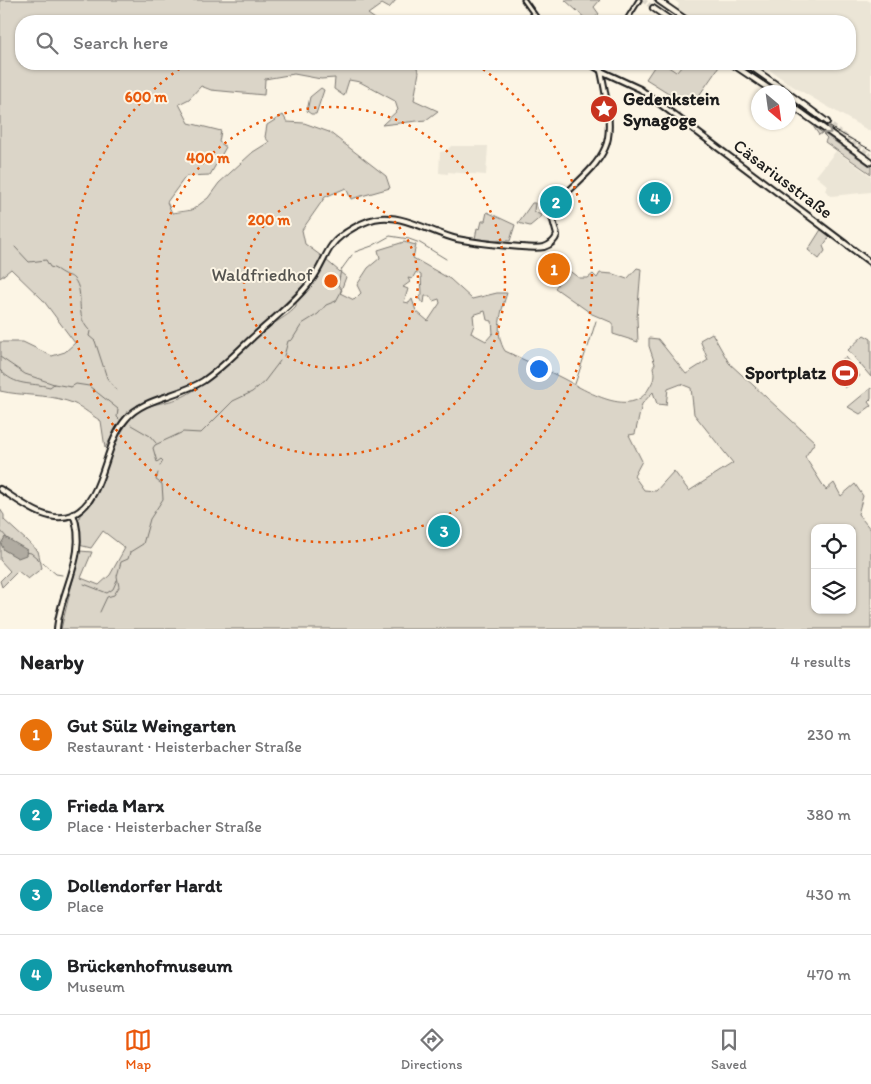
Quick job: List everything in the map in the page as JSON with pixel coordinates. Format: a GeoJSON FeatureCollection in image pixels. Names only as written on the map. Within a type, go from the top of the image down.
{"type":"FeatureCollection","features":[{"type":"Feature","properties":{"kind":"highway"},"geometry":{"type":"LineString","coordinates":[[659,1],[679,15]]}},
{"type":"Feature","properties":{"kind":"highway"},"geometry":{"type":"LineString","coordinates":[[654,8],[664,15]]}},
{"type":"Feature","properties":{"kind":"highway"},"geometry":{"type":"LineString","coordinates":[[741,70],[764,85]]}},
{"type":"Feature","properties":{"kind":"highway"},"geometry":{"type":"LineString","coordinates":[[755,70],[777,85]]}},
{"type":"Feature","properties":{"kind":"highway"},"geometry":{"type":"LineString","coordinates":[[796,99],[828,122]]}},
{"type":"Feature","properties":{"kind":"highway"},"geometry":{"type":"LineString","coordinates":[[796,109],[871,162]]}},
{"type":"Feature","properties":{"kind":"main road","name":"Cäsariusstraße"},"geometry":{"type":"LineString","coordinates":[[602,70],[640,89],[871,264]]}},
{"type":"Feature","properties":{"kind":"main road"},"geometry":{"type":"LineString","coordinates":[[0,489],[47,516],[59,517],[73,514],[84,508],[91,499],[110,445],[129,415],[146,404],[181,392],[213,374],[298,296],[319,270],[332,245],[342,236],[372,220],[385,218],[457,239],[538,248],[550,244],[557,235],[551,213],[553,207],[597,162],[607,145],[607,110],[602,70]]}},
{"type":"Feature","properties":{"kind":"main road"},"geometry":{"type":"LineString","coordinates":[[604,82],[605,78],[611,74]]}},
{"type":"Feature","properties":{"kind":"main road"},"geometry":{"type":"LineString","coordinates":[[57,629],[74,567],[77,546],[73,514]]}},
{"type":"Feature","properties":{"kind":"street"},"geometry":{"type":"LineString","coordinates":[[524,0],[535,15]]}},
{"type":"Feature","properties":{"kind":"street"},"geometry":{"type":"LineString","coordinates":[[630,15],[639,0]]}},
{"type":"Feature","properties":{"kind":"shaded area"},"geometry":{"type":"Polygon","coordinates":[[[674,0],[867,0],[871,2],[871,132],[796,88],[796,85],[791,85],[770,70],[856,70],[856,15],[684,15],[677,10],[679,4],[674,0]]]}},
{"type":"Feature","properties":{"kind":"shaded area"},"geometry":{"type":"Polygon","coordinates":[[[451,146],[488,146],[486,175],[439,173],[440,152],[446,151],[451,146]]]}},
{"type":"Feature","properties":{"kind":"shaded area"},"geometry":{"type":"Polygon","coordinates":[[[836,151],[871,176],[871,192],[829,195],[825,190],[828,186],[816,176],[836,151]]]}},
{"type":"Feature","properties":{"kind":"shaded area"},"geometry":{"type":"Polygon","coordinates":[[[5,537],[27,550],[26,555],[18,558],[4,550],[1,544],[5,537]]]}},
{"type":"Feature","properties":{"kind":"green space","name":"Waldfriedhof"},"geometry":{"type":"Polygon","coordinates":[[[0,0],[396,0],[389,8],[382,4],[368,14],[369,15],[15,15],[15,70],[418,70],[414,100],[438,111],[426,120],[382,125],[398,110],[395,101],[360,82],[349,80],[344,96],[334,89],[335,78],[321,79],[294,74],[265,79],[264,95],[211,90],[201,86],[189,99],[179,104],[189,123],[221,131],[219,142],[226,147],[210,175],[186,176],[167,202],[172,213],[192,210],[208,198],[219,183],[253,152],[269,142],[265,137],[267,125],[283,115],[287,122],[304,123],[329,132],[386,176],[390,188],[351,199],[346,188],[325,197],[302,230],[305,244],[324,258],[318,269],[291,302],[208,375],[179,390],[137,405],[120,422],[105,448],[101,421],[77,405],[51,397],[0,391],[0,342],[23,342],[52,356],[65,352],[75,343],[43,300],[11,269],[0,278],[0,0]]]}},
{"type":"Feature","properties":{"kind":"green space"},"geometry":{"type":"Polygon","coordinates":[[[565,0],[600,0],[594,7],[598,15],[581,15],[565,0]]]}},
{"type":"Feature","properties":{"kind":"green space"},"geometry":{"type":"Polygon","coordinates":[[[652,70],[673,70],[676,72],[678,70],[717,70],[691,107],[646,79],[652,70]]]}},
{"type":"Feature","properties":{"kind":"green space"},"geometry":{"type":"Polygon","coordinates":[[[321,88],[324,90],[316,114],[311,114],[307,111],[310,97],[321,88]]]}},
{"type":"Feature","properties":{"kind":"green space"},"geometry":{"type":"Polygon","coordinates":[[[813,126],[871,167],[871,174],[825,142],[827,138],[822,133],[819,135],[813,126]]]}},
{"type":"Feature","properties":{"kind":"green space"},"geometry":{"type":"Polygon","coordinates":[[[532,203],[535,203],[534,211],[542,216],[530,226],[518,223],[532,203]]]}},
{"type":"Feature","properties":{"kind":"green space"},"geometry":{"type":"Polygon","coordinates":[[[487,212],[515,225],[510,241],[475,239],[477,228],[480,229],[482,221],[485,221],[487,212]]]}},
{"type":"Feature","properties":{"kind":"green space"},"geometry":{"type":"Polygon","coordinates":[[[822,228],[831,235],[823,246],[825,251],[819,259],[808,250],[822,228]]]}},
{"type":"Feature","properties":{"kind":"green space"},"geometry":{"type":"Polygon","coordinates":[[[404,242],[416,245],[413,258],[450,279],[472,299],[497,293],[507,293],[499,330],[505,351],[608,400],[632,402],[641,397],[649,388],[654,378],[653,367],[655,364],[649,346],[649,338],[658,339],[686,374],[708,360],[700,340],[712,333],[729,363],[815,442],[805,457],[826,490],[834,483],[841,496],[855,484],[863,496],[858,514],[871,530],[871,629],[61,629],[80,551],[92,552],[81,578],[99,585],[110,575],[125,548],[103,531],[91,548],[79,545],[78,524],[80,516],[92,503],[99,490],[115,443],[127,422],[141,409],[180,398],[209,380],[261,334],[296,307],[296,302],[326,260],[346,277],[340,293],[354,300],[361,293],[357,285],[368,268],[380,258],[378,250],[404,242]],[[416,272],[412,279],[408,278],[410,282],[403,287],[408,289],[404,302],[409,303],[412,299],[416,311],[428,321],[440,303],[439,299],[433,301],[430,296],[425,296],[424,303],[419,299],[422,294],[421,275],[416,272]],[[485,311],[473,315],[474,325],[471,333],[486,341],[493,333],[492,321],[487,320],[485,311]],[[681,384],[668,389],[666,405],[657,404],[653,392],[642,404],[635,434],[629,435],[642,461],[634,476],[644,490],[656,491],[674,471],[689,491],[733,463],[694,414],[691,388],[681,384]]]}},
{"type":"Feature","properties":{"kind":"green space"},"geometry":{"type":"Polygon","coordinates":[[[637,268],[641,269],[637,318],[638,342],[613,334],[613,323],[592,314],[555,288],[568,270],[579,278],[588,278],[593,274],[597,278],[600,273],[613,274],[627,279],[637,268]]]}},
{"type":"Feature","properties":{"kind":"green space"},"geometry":{"type":"Polygon","coordinates":[[[864,335],[871,339],[871,377],[848,350],[864,335]]]}},
{"type":"Feature","properties":{"kind":"green space","name":"Sportplatz"},"geometry":{"type":"Polygon","coordinates":[[[845,357],[860,376],[845,388],[830,370],[845,357]]]}},
{"type":"Feature","properties":{"kind":"green space"},"geometry":{"type":"Polygon","coordinates":[[[871,388],[871,399],[868,402],[871,406],[860,414],[848,407],[871,388]]]}},
{"type":"Feature","properties":{"kind":"green space"},"geometry":{"type":"Polygon","coordinates":[[[0,509],[4,515],[4,520],[38,551],[42,568],[28,579],[18,571],[2,587],[0,581],[10,571],[0,560],[0,509]]]}},
{"type":"Feature","properties":{"kind":"waterway"},"geometry":{"type":"LineString","coordinates":[[355,252],[372,246],[390,236],[420,243],[446,259]]}},
{"type":"Feature","properties":{"kind":"waterway"},"geometry":{"type":"LineString","coordinates":[[15,247],[29,262],[46,260],[50,267],[74,279],[79,291],[82,318],[90,331],[89,336],[95,341],[107,378],[117,391]]}},
{"type":"Feature","properties":{"kind":"waterway"},"geometry":{"type":"LineString","coordinates":[[284,356],[288,341],[292,340],[302,324],[318,314],[326,305],[336,301],[342,290],[338,285],[341,270],[352,255]]}},
{"type":"Feature","properties":{"kind":"waterway"},"geometry":{"type":"LineString","coordinates":[[588,347],[596,321]]}},
{"type":"Feature","properties":{"kind":"waterway"},"geometry":{"type":"LineString","coordinates":[[575,384],[586,351]]}},
{"type":"Feature","properties":{"kind":"waterway"},"geometry":{"type":"LineString","coordinates":[[0,357],[25,374],[54,384]]}},
{"type":"Feature","properties":{"kind":"waterway"},"geometry":{"type":"LineString","coordinates":[[160,466],[163,461],[161,459],[157,462],[153,448],[155,445],[183,432],[201,433],[233,401],[252,392],[264,382],[280,361]]}},
{"type":"Feature","properties":{"kind":"waterway"},"geometry":{"type":"LineString","coordinates":[[0,370],[17,382],[50,387],[54,384],[71,387],[76,384],[89,386],[118,409],[117,417],[119,419]]}},
{"type":"Feature","properties":{"kind":"waterway"},"geometry":{"type":"LineString","coordinates":[[131,425],[150,436],[156,443]]}},
{"type":"Feature","properties":{"kind":"waterway"},"geometry":{"type":"LineString","coordinates":[[100,612],[107,597],[114,595],[119,587],[117,576],[121,562],[128,559],[130,552],[143,544],[150,519],[163,499],[162,484],[156,480],[158,473]]}},
{"type":"Feature","properties":{"kind":"waterway"},"geometry":{"type":"LineString","coordinates":[[0,530],[8,539]]}},
{"type":"Feature","properties":{"kind":"waterway"},"geometry":{"type":"LineString","coordinates":[[26,552],[31,553],[56,574],[62,575]]}},
{"type":"Feature","properties":{"kind":"waterway"},"geometry":{"type":"LineString","coordinates":[[84,584],[107,593],[113,589],[117,580]]}},
{"type":"Feature","properties":{"kind":"tunnel"},"geometry":{"type":"LineString","coordinates":[[643,0],[653,8]]}},
{"type":"Feature","properties":{"kind":"tunnel"},"geometry":{"type":"LineString","coordinates":[[827,122],[871,156]]}},
{"type":"Feature","properties":{"kind":"tram line"},"geometry":{"type":"LineString","coordinates":[[654,1],[674,15]]}},
{"type":"Feature","properties":{"kind":"tram line"},"geometry":{"type":"LineString","coordinates":[[748,70],[769,85]]}},
{"type":"Feature","properties":{"kind":"tram line"},"geometry":{"type":"LineString","coordinates":[[796,103],[833,129],[871,150]]}},
{"type":"Feature","properties":{"kind":"place","name":"Gedenkstein Synagoge"},"geometry":{"type":"Point","coordinates":[604,109]}},
{"type":"Feature","properties":{"kind":"place","name":"Brückenhofmuseum"},"geometry":{"type":"Point","coordinates":[655,198]}},
{"type":"Feature","properties":{"kind":"place","name":"Frieda Marx"},"geometry":{"type":"Point","coordinates":[556,202]}},
{"type":"Feature","properties":{"kind":"place","name":"Gut Sülz Weingarten"},"geometry":{"type":"Point","coordinates":[554,269]}},
{"type":"Feature","properties":{"kind":"place","name":"Sportplatz"},"geometry":{"type":"Point","coordinates":[845,373]}},
{"type":"Feature","properties":{"kind":"place","name":"Dollendorfer Hardt"},"geometry":{"type":"Point","coordinates":[444,531]}}]}
